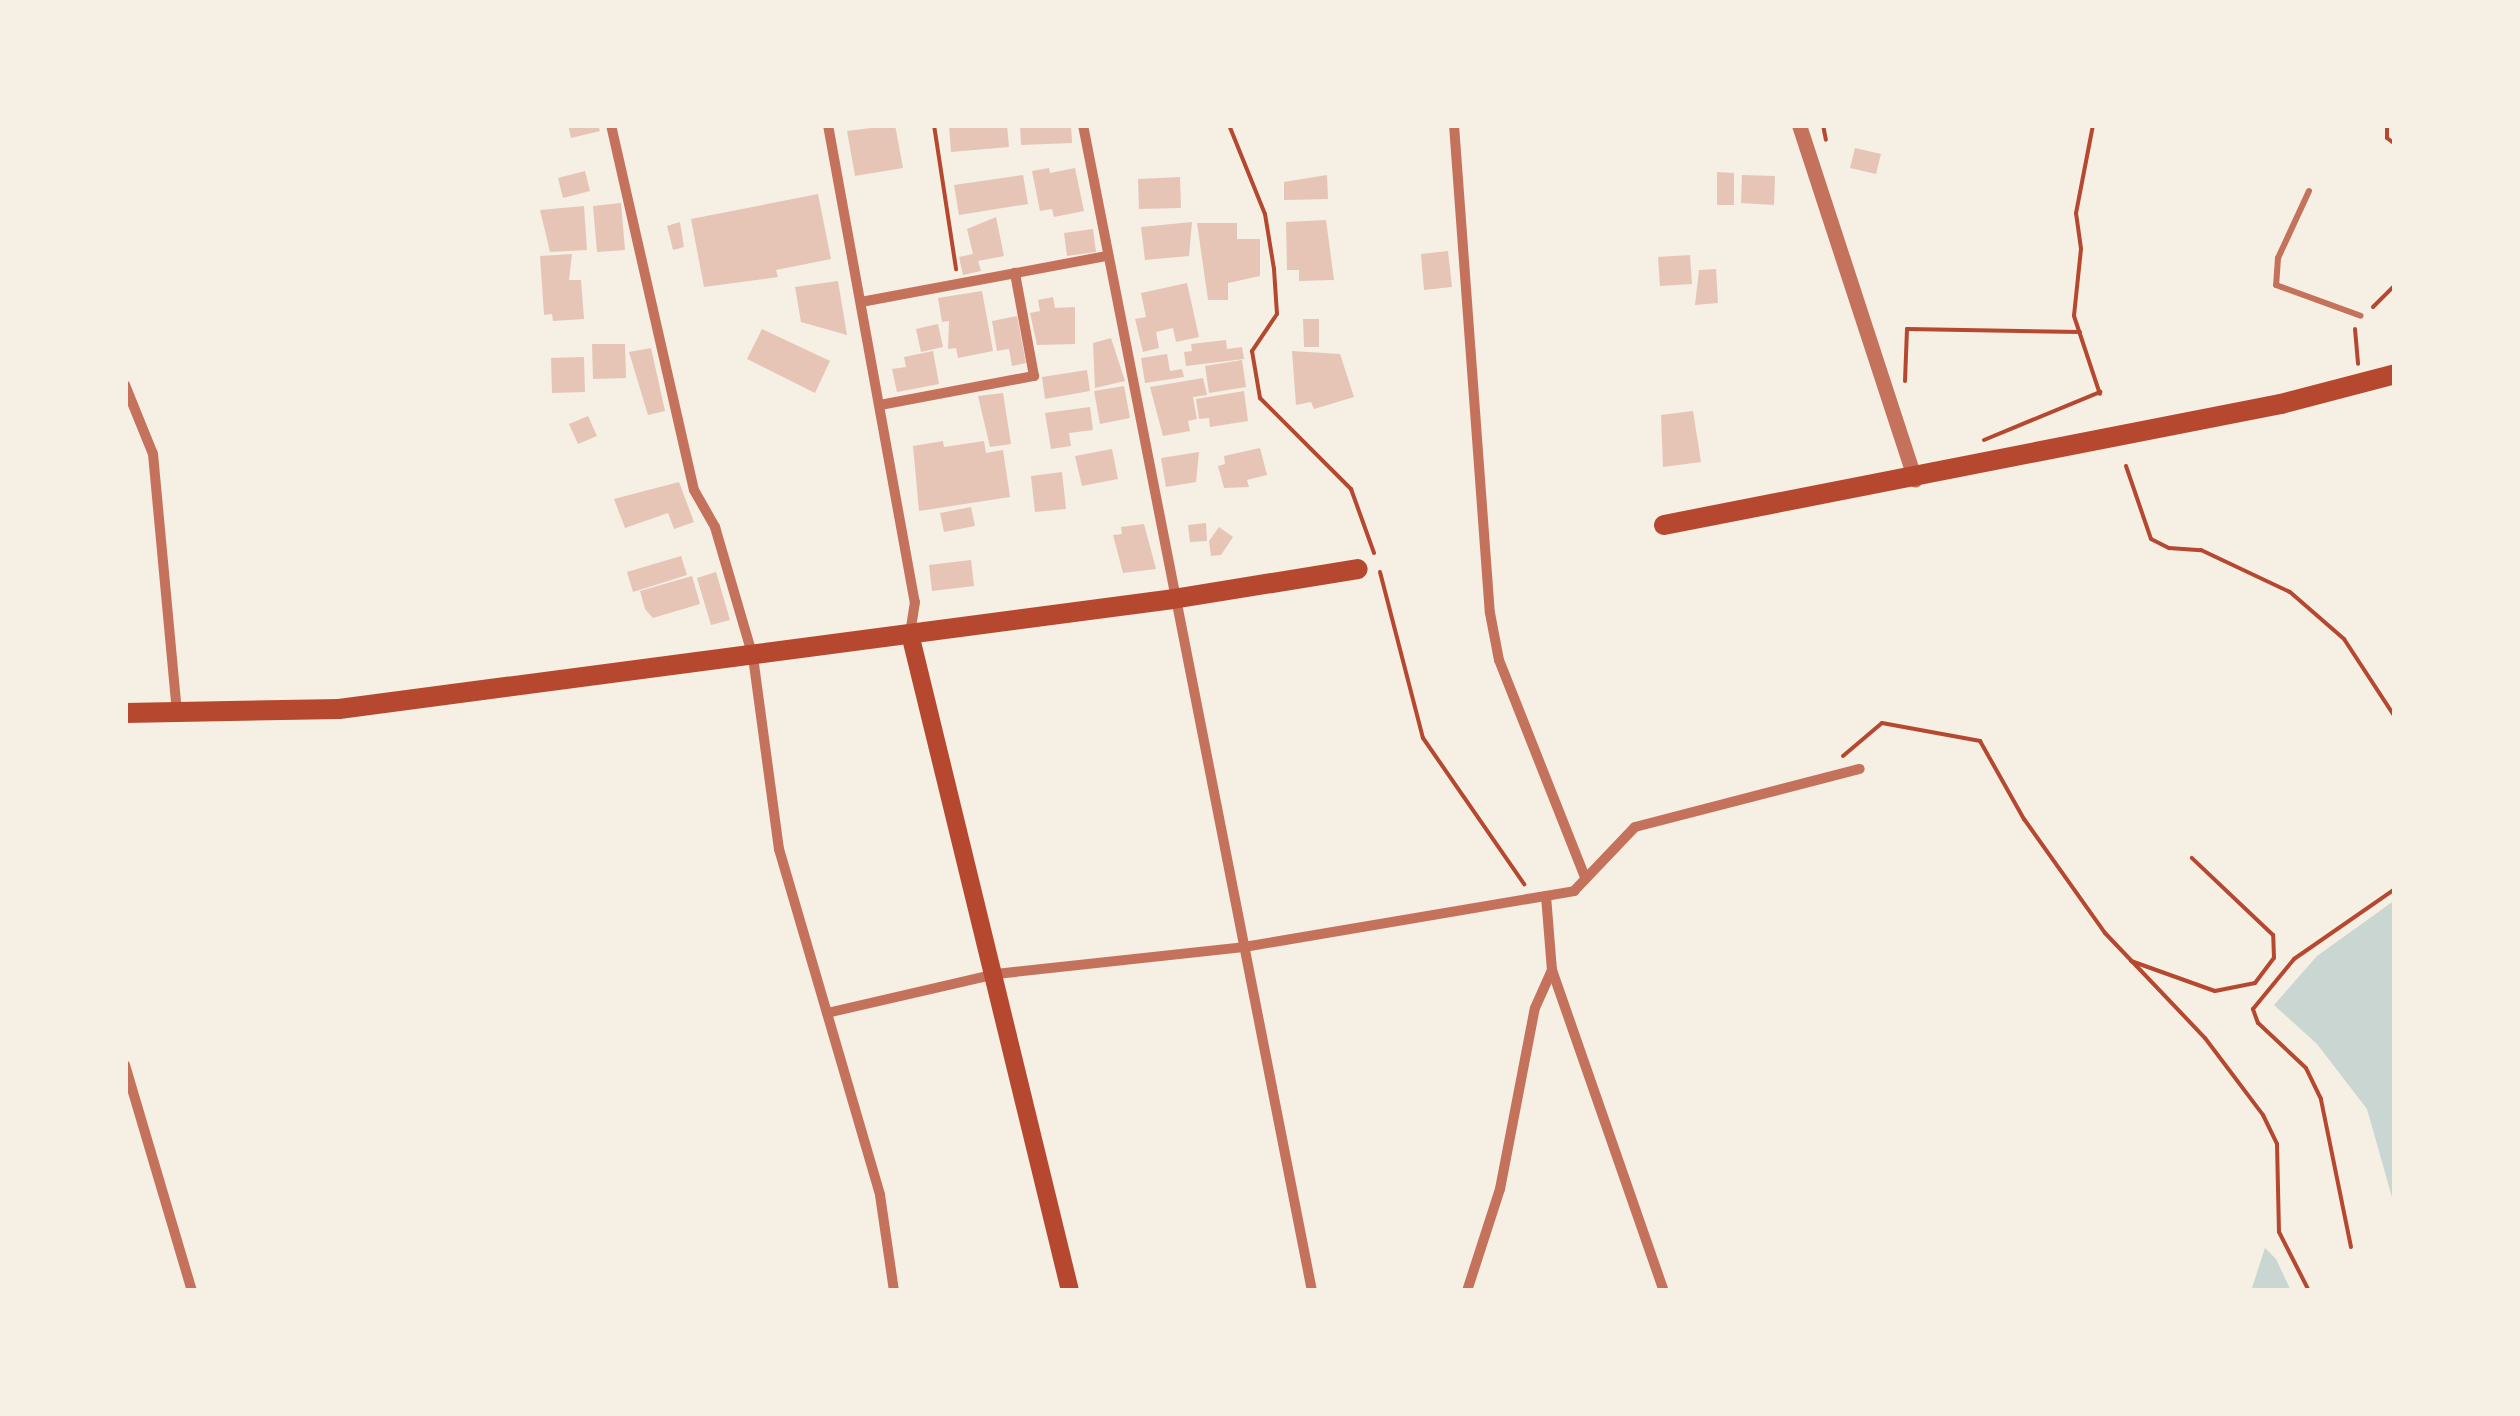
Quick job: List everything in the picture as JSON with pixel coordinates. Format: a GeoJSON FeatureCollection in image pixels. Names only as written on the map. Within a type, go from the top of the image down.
{"type":"FeatureCollection","features":[{"type":"Feature","properties":{"kind":"highway"},"geometry":{"type":"LineString","coordinates":[[1664,525],[1915,480],[2395,374]]}},
{"type":"Feature","properties":{"kind":"highway"},"geometry":{"type":"LineString","coordinates":[[125,713],[340,709],[1173,599],[1358,568]]}},
{"type":"Feature","properties":{"kind":"main road"},"geometry":{"type":"LineString","coordinates":[[910,634],[996,974],[1070,1291]]}},
{"type":"Feature","properties":{"kind":"street"},"geometry":{"type":"LineString","coordinates":[[611,125],[694,490],[714,526],[752,656],[779,849],[880,1195],[894,1291]]}},
{"type":"Feature","properties":{"kind":"street"},"geometry":{"type":"LineString","coordinates":[[828,125],[915,602],[910,634]]}},
{"type":"Feature","properties":{"kind":"street"},"geometry":{"type":"LineString","coordinates":[[1083,125],[1173,599],[1312,1291]]}},
{"type":"Feature","properties":{"kind":"street"},"geometry":{"type":"LineString","coordinates":[[1454,125],[1490,613],[1499,660],[1585,877]]}},
{"type":"Feature","properties":{"kind":"street"},"geometry":{"type":"LineString","coordinates":[[1799,125],[1915,480]]}},
{"type":"Feature","properties":{"kind":"street"},"geometry":{"type":"LineString","coordinates":[[861,302],[1106,256]]}},
{"type":"Feature","properties":{"kind":"street"},"geometry":{"type":"LineString","coordinates":[[880,405],[1034,376],[1014,273]]}},
{"type":"Feature","properties":{"kind":"street"},"geometry":{"type":"LineString","coordinates":[[125,386],[153,454],[177,712]]}},
{"type":"Feature","properties":{"kind":"street"},"geometry":{"type":"LineString","coordinates":[[827,1013],[996,974],[1244,947],[1574,890],[1635,827],[1860,769]]}},
{"type":"Feature","properties":{"kind":"street"},"geometry":{"type":"LineString","coordinates":[[1546,896],[1552,970],[1664,1291]]}},
{"type":"Feature","properties":{"kind":"street"},"geometry":{"type":"LineString","coordinates":[[1467,1291],[1500,1189],[1535,1008],[1552,970]]}},
{"type":"Feature","properties":{"kind":"street"},"geometry":{"type":"LineString","coordinates":[[125,1065],[192,1291]]}},
{"type":"Feature","properties":{"kind":"lane"},"geometry":{"type":"LineString","coordinates":[[2309,191],[2278,258],[2276,285],[2361,316]]}},
{"type":"Feature","properties":{"kind":"path"},"geometry":{"type":"LineString","coordinates":[[934,125],[958,283]]}},
{"type":"Feature","properties":{"kind":"path"},"geometry":{"type":"LineString","coordinates":[[1230,125],[1264,214],[1274,269],[1278,314],[1252,351],[1260,398],[1351,489],[1389,598],[1423,738],[1503,846],[1530,898]]}},
{"type":"Feature","properties":{"kind":"path"},"geometry":{"type":"LineString","coordinates":[[1964,469],[1985,439],[2100,393],[2074,316],[2081,249],[2076,214],[2093,125]]}},
{"type":"Feature","properties":{"kind":"path"},"geometry":{"type":"LineString","coordinates":[[2387,125],[2387,138],[2395,144]]}},
{"type":"Feature","properties":{"kind":"path"},"geometry":{"type":"LineString","coordinates":[[1904,386],[1908,329],[2080,332]]}},
{"type":"Feature","properties":{"kind":"path"},"geometry":{"type":"LineString","coordinates":[[2126,466],[2151,539],[2169,548],[2201,550],[2290,592],[2344,639],[2395,717]]}},
{"type":"Feature","properties":{"kind":"path"},"geometry":{"type":"LineString","coordinates":[[1822,776],[1882,723],[1980,741],[2048,855],[2126,959],[2205,1038],[2264,1115],[2277,1144],[2279,1232],[2309,1291]]}},
{"type":"Feature","properties":{"kind":"path"},"geometry":{"type":"LineString","coordinates":[[2192,858],[2274,935],[2274,958],[2255,983]]}},
{"type":"Feature","properties":{"kind":"path"},"geometry":{"type":"LineString","coordinates":[[2352,1247],[2320,1099],[2306,1068],[2258,1022],[2253,1009],[2265,988],[2326,933],[2395,889]]}},
{"type":"Feature","properties":{"kind":"path"},"geometry":{"type":"LineString","coordinates":[[2126,959],[2215,992],[2255,983],[2265,988]]}},
{"type":"Feature","properties":{"kind":"shaded area"},"geometry":{"type":"Polygon","coordinates":[[[2395,900],[2395,1208],[2367,1109],[2317,1044],[2274,1005],[2317,956],[2395,900]]]}},
{"type":"Feature","properties":{"kind":"shaded area"},"geometry":{"type":"Polygon","coordinates":[[[2265,1248],[2276,1259],[2291,1291],[2251,1291],[2265,1248]]]}},
{"type":"Feature","properties":{"kind":"building"},"geometry":{"type":"Polygon","coordinates":[[[568,125],[598,125],[600,131],[571,138],[568,125]]]}},
{"type":"Feature","properties":{"kind":"building"},"geometry":{"type":"Polygon","coordinates":[[[895,125],[903,168],[855,176],[847,131],[895,125]]]}},
{"type":"Feature","properties":{"kind":"building"},"geometry":{"type":"Polygon","coordinates":[[[949,125],[1007,125],[1009,147],[951,152],[949,125]]]}},
{"type":"Feature","properties":{"kind":"building"},"geometry":{"type":"Polygon","coordinates":[[[1020,125],[1071,125],[1072,143],[1021,145],[1020,125]]]}},
{"type":"Feature","properties":{"kind":"building"},"geometry":{"type":"Polygon","coordinates":[[[1855,148],[1881,154],[1876,174],[1850,168],[1855,148]]]}},
{"type":"Feature","properties":{"kind":"building"},"geometry":{"type":"Polygon","coordinates":[[[1049,168],[1050,173],[1075,168],[1084,211],[1054,217],[1052,209],[1040,211],[1032,171],[1049,168]]]}},
{"type":"Feature","properties":{"kind":"building"},"geometry":{"type":"Polygon","coordinates":[[[585,171],[590,191],[563,198],[558,178],[585,171]]]}},
{"type":"Feature","properties":{"kind":"building"},"geometry":{"type":"Polygon","coordinates":[[[1717,172],[1734,173],[1734,205],[1717,205],[1717,172]]]}},
{"type":"Feature","properties":{"kind":"building"},"geometry":{"type":"Polygon","coordinates":[[[1023,175],[1028,204],[959,215],[954,185],[1023,175]]]}},
{"type":"Feature","properties":{"kind":"building"},"geometry":{"type":"Polygon","coordinates":[[[1327,175],[1328,199],[1284,200],[1284,182],[1327,175]]]}},
{"type":"Feature","properties":{"kind":"building"},"geometry":{"type":"Polygon","coordinates":[[[1742,175],[1775,176],[1774,205],[1741,203],[1742,175]]]}},
{"type":"Feature","properties":{"kind":"building"},"geometry":{"type":"Polygon","coordinates":[[[1180,177],[1181,208],[1139,209],[1138,179],[1180,177]]]}},
{"type":"Feature","properties":{"kind":"building"},"geometry":{"type":"Polygon","coordinates":[[[818,194],[831,259],[776,270],[778,277],[704,287],[691,219],[818,194]]]}},
{"type":"Feature","properties":{"kind":"building"},"geometry":{"type":"Polygon","coordinates":[[[621,203],[625,250],[597,252],[593,206],[621,203]]]}},
{"type":"Feature","properties":{"kind":"building"},"geometry":{"type":"Polygon","coordinates":[[[584,206],[587,250],[550,252],[540,210],[584,206]]]}},
{"type":"Feature","properties":{"kind":"building"},"geometry":{"type":"Polygon","coordinates":[[[996,217],[1004,256],[978,261],[981,271],[963,275],[959,257],[973,254],[967,229],[996,217]]]}},
{"type":"Feature","properties":{"kind":"building"},"geometry":{"type":"Polygon","coordinates":[[[1326,220],[1334,280],[1299,281],[1299,270],[1287,270],[1286,222],[1326,220]]]}},
{"type":"Feature","properties":{"kind":"building"},"geometry":{"type":"Polygon","coordinates":[[[680,222],[684,247],[673,250],[667,226],[680,222]]]}},
{"type":"Feature","properties":{"kind":"building"},"geometry":{"type":"Polygon","coordinates":[[[1192,222],[1189,256],[1145,260],[1141,227],[1192,222]]]}},
{"type":"Feature","properties":{"kind":"building"},"geometry":{"type":"Polygon","coordinates":[[[1197,223],[1237,223],[1237,239],[1260,239],[1260,276],[1228,283],[1228,300],[1208,300],[1197,223]]]}},
{"type":"Feature","properties":{"kind":"building"},"geometry":{"type":"Polygon","coordinates":[[[1093,229],[1096,252],[1067,256],[1064,233],[1093,229]]]}},
{"type":"Feature","properties":{"kind":"building"},"geometry":{"type":"Polygon","coordinates":[[[1448,251],[1452,287],[1424,290],[1421,254],[1448,251]]]}},
{"type":"Feature","properties":{"kind":"building"},"geometry":{"type":"Polygon","coordinates":[[[572,254],[569,280],[581,280],[584,319],[553,321],[552,314],[544,315],[540,256],[572,254]]]}},
{"type":"Feature","properties":{"kind":"building"},"geometry":{"type":"Polygon","coordinates":[[[1690,255],[1692,284],[1660,286],[1658,257],[1690,255]]]}},
{"type":"Feature","properties":{"kind":"building"},"geometry":{"type":"Polygon","coordinates":[[[1716,269],[1718,303],[1695,305],[1699,270],[1716,269]]]}},
{"type":"Feature","properties":{"kind":"building"},"geometry":{"type":"Polygon","coordinates":[[[838,281],[847,335],[801,322],[795,287],[838,281]]]}},
{"type":"Feature","properties":{"kind":"building"},"geometry":{"type":"Polygon","coordinates":[[[1187,283],[1199,337],[1176,342],[1173,328],[1156,332],[1159,348],[1143,352],[1135,319],[1146,317],[1141,293],[1187,283]]]}},
{"type":"Feature","properties":{"kind":"building"},"geometry":{"type":"Polygon","coordinates":[[[982,291],[993,351],[958,358],[956,348],[948,349],[949,321],[942,322],[938,298],[982,291]]]}},
{"type":"Feature","properties":{"kind":"building"},"geometry":{"type":"Polygon","coordinates":[[[1053,297],[1055,308],[1075,307],[1075,344],[1037,345],[1030,313],[1040,311],[1038,300],[1053,297]]]}},
{"type":"Feature","properties":{"kind":"building"},"geometry":{"type":"Polygon","coordinates":[[[1017,316],[1026,363],[1012,366],[1009,349],[997,351],[992,321],[1017,316]]]}},
{"type":"Feature","properties":{"kind":"building"},"geometry":{"type":"Polygon","coordinates":[[[1303,319],[1319,319],[1319,347],[1304,347],[1303,319]]]}},
{"type":"Feature","properties":{"kind":"building"},"geometry":{"type":"Polygon","coordinates":[[[938,324],[943,347],[921,352],[916,329],[938,324]]]}},
{"type":"Feature","properties":{"kind":"building"},"geometry":{"type":"Polygon","coordinates":[[[762,329],[830,361],[815,393],[747,359],[762,329]]]}},
{"type":"Feature","properties":{"kind":"building"},"geometry":{"type":"Polygon","coordinates":[[[1111,338],[1125,381],[1095,388],[1093,343],[1111,338]]]}},
{"type":"Feature","properties":{"kind":"building"},"geometry":{"type":"Polygon","coordinates":[[[1226,340],[1227,349],[1242,347],[1244,359],[1186,366],[1184,352],[1192,351],[1191,344],[1226,340]]]}},
{"type":"Feature","properties":{"kind":"building"},"geometry":{"type":"Polygon","coordinates":[[[592,344],[625,344],[626,378],[593,379],[592,344]]]}},
{"type":"Feature","properties":{"kind":"building"},"geometry":{"type":"Polygon","coordinates":[[[651,348],[665,411],[648,415],[629,352],[651,348]]]}},
{"type":"Feature","properties":{"kind":"building"},"geometry":{"type":"Polygon","coordinates":[[[933,351],[939,384],[897,392],[892,369],[906,367],[904,357],[933,351]]]}},
{"type":"Feature","properties":{"kind":"building"},"geometry":{"type":"Polygon","coordinates":[[[1292,351],[1340,354],[1354,397],[1314,409],[1311,402],[1296,405],[1292,351]]]}},
{"type":"Feature","properties":{"kind":"building"},"geometry":{"type":"Polygon","coordinates":[[[1167,354],[1170,371],[1182,369],[1184,377],[1145,383],[1141,358],[1167,354]]]}},
{"type":"Feature","properties":{"kind":"building"},"geometry":{"type":"Polygon","coordinates":[[[584,357],[585,392],[552,393],[551,358],[584,357]]]}},
{"type":"Feature","properties":{"kind":"building"},"geometry":{"type":"Polygon","coordinates":[[[1242,360],[1246,387],[1209,393],[1205,366],[1242,360]]]}},
{"type":"Feature","properties":{"kind":"building"},"geometry":{"type":"Polygon","coordinates":[[[1087,370],[1090,391],[1045,399],[1042,377],[1087,370]]]}},
{"type":"Feature","properties":{"kind":"building"},"geometry":{"type":"Polygon","coordinates":[[[1203,378],[1207,395],[1193,397],[1197,419],[1188,421],[1190,431],[1163,436],[1150,387],[1203,378]]]}},
{"type":"Feature","properties":{"kind":"building"},"geometry":{"type":"Polygon","coordinates":[[[1124,386],[1130,418],[1100,424],[1094,391],[1124,386]]]}},
{"type":"Feature","properties":{"kind":"building"},"geometry":{"type":"Polygon","coordinates":[[[1244,391],[1248,421],[1210,427],[1209,418],[1199,419],[1196,399],[1244,391]]]}},
{"type":"Feature","properties":{"kind":"building"},"geometry":{"type":"Polygon","coordinates":[[[1003,393],[1011,444],[990,447],[978,396],[1003,393]]]}},
{"type":"Feature","properties":{"kind":"building"},"geometry":{"type":"Polygon","coordinates":[[[1090,407],[1093,430],[1069,433],[1071,446],[1051,449],[1045,413],[1090,407]]]}},
{"type":"Feature","properties":{"kind":"building"},"geometry":{"type":"Polygon","coordinates":[[[1693,411],[1701,462],[1663,467],[1661,415],[1693,411]]]}},
{"type":"Feature","properties":{"kind":"building"},"geometry":{"type":"Polygon","coordinates":[[[588,416],[597,436],[578,444],[569,424],[588,416]]]}},
{"type":"Feature","properties":{"kind":"building"},"geometry":{"type":"Polygon","coordinates":[[[943,441],[944,447],[984,441],[986,453],[1003,450],[1010,497],[919,511],[913,446],[943,441]]]}},
{"type":"Feature","properties":{"kind":"building"},"geometry":{"type":"Polygon","coordinates":[[[1260,448],[1267,475],[1247,480],[1249,487],[1224,488],[1218,466],[1225,464],[1224,456],[1260,448]]]}},
{"type":"Feature","properties":{"kind":"building"},"geometry":{"type":"Polygon","coordinates":[[[1112,449],[1118,479],[1082,486],[1075,456],[1112,449]]]}},
{"type":"Feature","properties":{"kind":"building"},"geometry":{"type":"Polygon","coordinates":[[[1199,452],[1196,482],[1166,487],[1161,458],[1199,452]]]}},
{"type":"Feature","properties":{"kind":"building"},"geometry":{"type":"Polygon","coordinates":[[[1062,472],[1066,509],[1035,512],[1031,476],[1062,472]]]}},
{"type":"Feature","properties":{"kind":"building"},"geometry":{"type":"Polygon","coordinates":[[[679,482],[694,522],[674,529],[668,513],[625,528],[614,499],[679,482]]]}},
{"type":"Feature","properties":{"kind":"building"},"geometry":{"type":"Polygon","coordinates":[[[971,507],[975,526],[944,532],[940,513],[971,507]]]}},
{"type":"Feature","properties":{"kind":"building"},"geometry":{"type":"Polygon","coordinates":[[[1206,523],[1207,541],[1190,542],[1188,525],[1206,523]]]}},
{"type":"Feature","properties":{"kind":"building"},"geometry":{"type":"Polygon","coordinates":[[[1144,524],[1156,569],[1123,573],[1113,535],[1122,534],[1121,527],[1144,524]]]}},
{"type":"Feature","properties":{"kind":"building"},"geometry":{"type":"Polygon","coordinates":[[[1219,527],[1233,537],[1221,555],[1211,556],[1209,541],[1219,527]]]}},
{"type":"Feature","properties":{"kind":"building"},"geometry":{"type":"Polygon","coordinates":[[[681,556],[687,575],[633,592],[627,572],[681,556]]]}},
{"type":"Feature","properties":{"kind":"building"},"geometry":{"type":"Polygon","coordinates":[[[971,560],[974,586],[932,591],[929,565],[971,560]]]}},
{"type":"Feature","properties":{"kind":"building"},"geometry":{"type":"Polygon","coordinates":[[[716,572],[730,620],[711,625],[697,578],[716,572]]]}},
{"type":"Feature","properties":{"kind":"building"},"geometry":{"type":"Polygon","coordinates":[[[692,576],[700,604],[653,618],[645,609],[640,591],[692,576]]]}}]}
